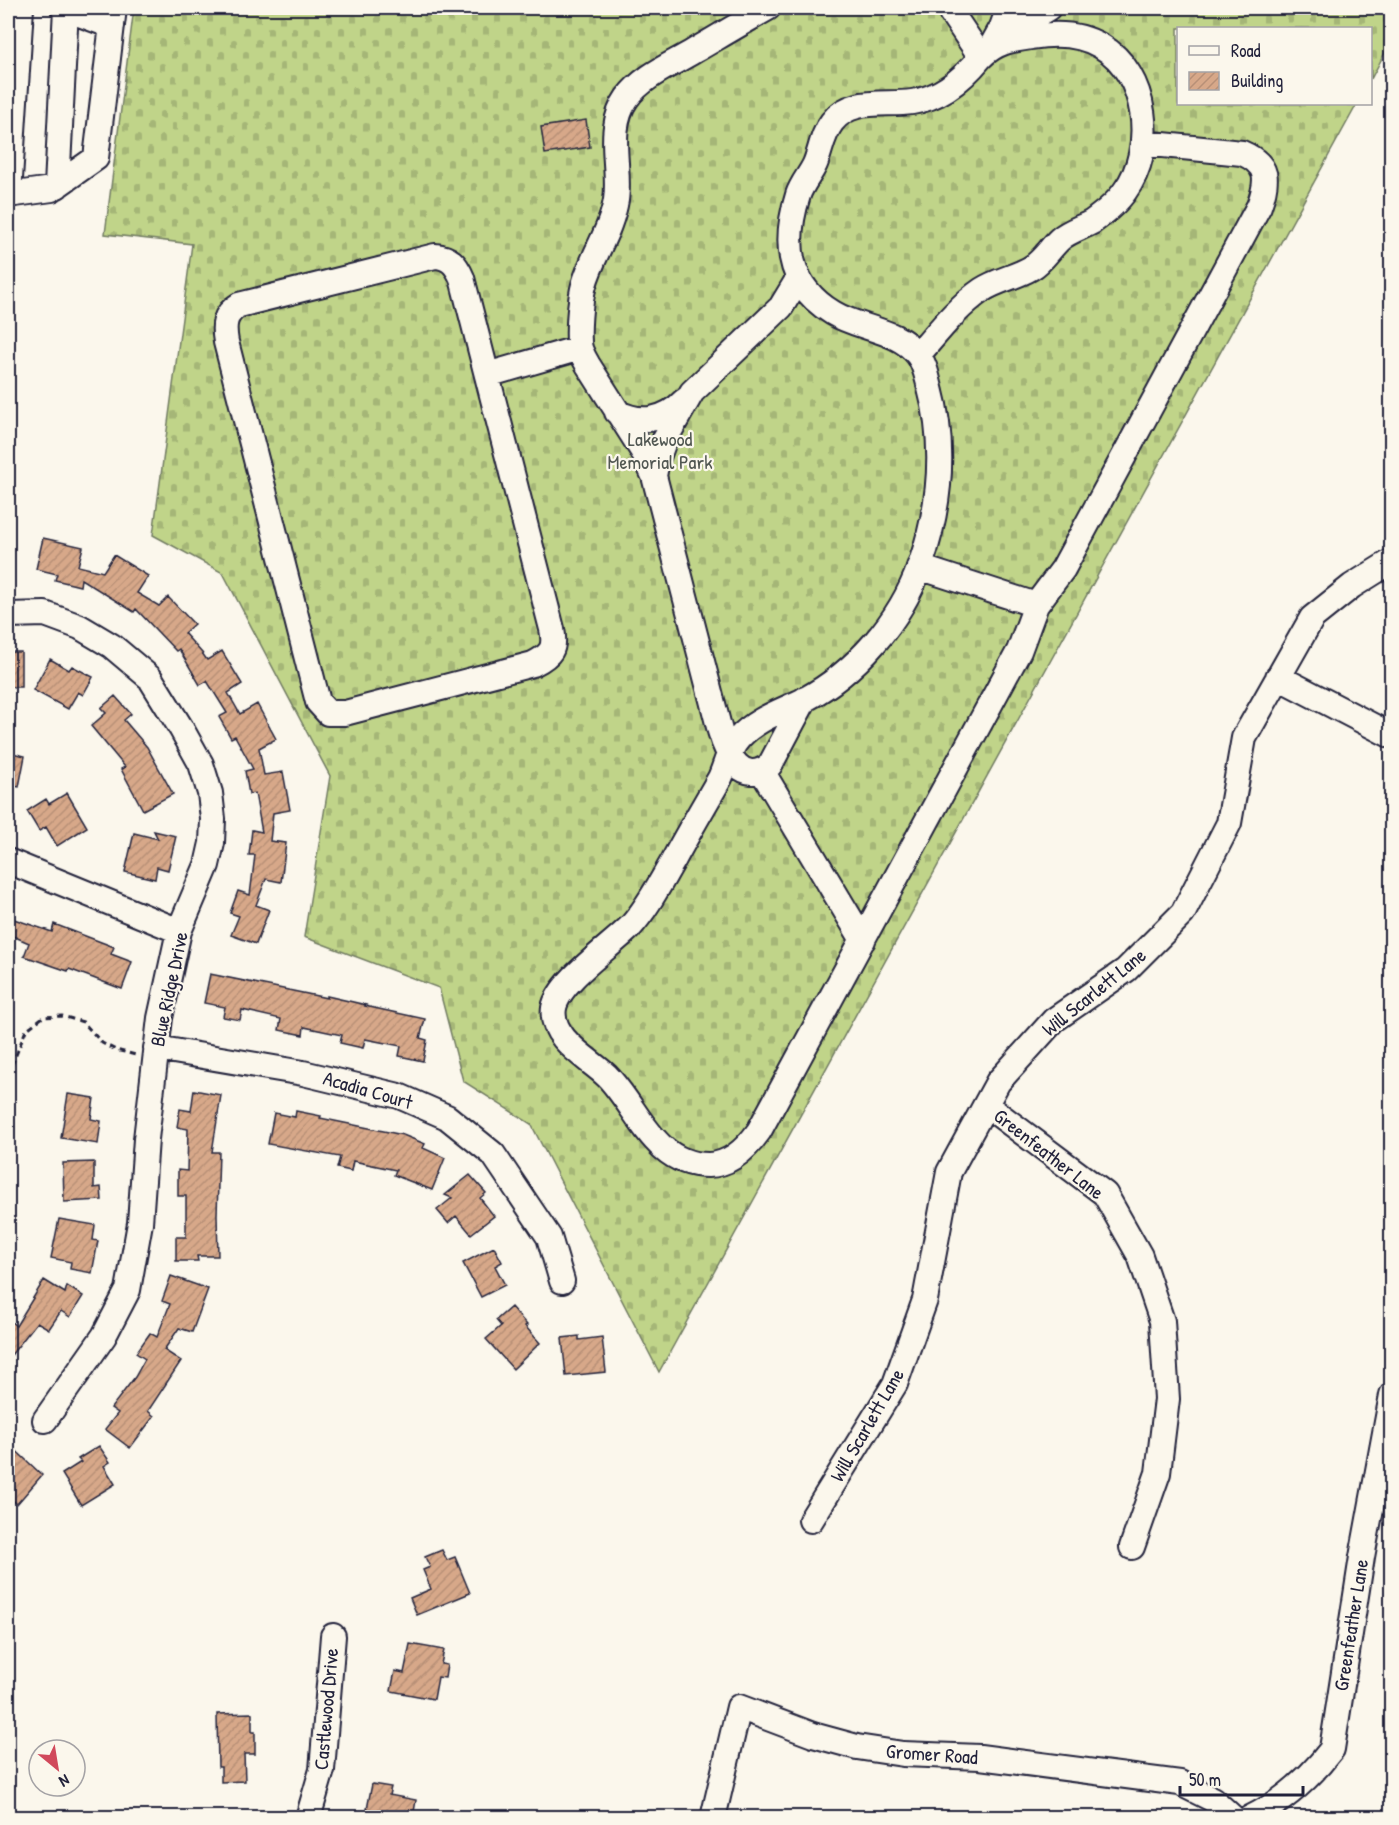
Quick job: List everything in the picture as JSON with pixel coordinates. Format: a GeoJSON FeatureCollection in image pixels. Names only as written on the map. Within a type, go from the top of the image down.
{"type":"FeatureCollection","features":[{"type":"Feature","properties":{"kind":"street"},"geometry":{"type":"LineString","coordinates":[[21,8],[8,194],[52,189],[57,186],[96,158],[113,17],[64,8],[57,186]]}},
{"type":"Feature","properties":{"kind":"street"},"geometry":{"type":"LineString","coordinates":[[768,8],[643,82],[626,100],[619,114],[615,131],[617,181],[614,212],[584,286],[579,324],[580,348],[588,365],[650,464],[720,731],[729,756],[745,771],[754,773],[762,771],[776,756],[805,699]]}},
{"type":"Feature","properties":{"kind":"street"},"geometry":{"type":"LineString","coordinates":[[948,8],[992,49]]}},
{"type":"Feature","properties":{"kind":"street"},"geometry":{"type":"LineString","coordinates":[[992,49],[1009,8]]}},
{"type":"Feature","properties":{"kind":"street"},"geometry":{"type":"LineString","coordinates":[[1048,8],[992,49],[958,81],[932,96],[913,102],[856,106],[836,116],[824,135],[814,166],[804,180],[791,231],[793,266],[798,279],[818,303],[835,314],[904,342],[918,355],[926,372],[935,405],[940,476],[919,567],[897,612],[872,645],[850,668],[829,684],[755,725],[740,737],[731,748],[720,778],[642,913],[622,935],[580,972],[559,995],[555,1005],[555,1024],[559,1032],[615,1085],[648,1131],[674,1157],[688,1163],[713,1165],[720,1163],[745,1149],[759,1131],[1019,651],[1036,605],[1063,569],[1259,206],[1266,177],[1263,169],[1252,157],[1242,153],[1143,143]]}},
{"type":"Feature","properties":{"kind":"street"},"geometry":{"type":"LineString","coordinates":[[918,355],[969,299],[998,281],[1032,268],[1060,239],[1092,221],[1109,208],[1125,192],[1141,158],[1143,122],[1139,101],[1124,64],[1112,53],[1083,38],[1065,34],[1042,35],[992,49]]}},
{"type":"Feature","properties":{"kind":"street"},"geometry":{"type":"LineString","coordinates":[[444,256],[452,261],[462,278],[487,375],[552,629],[554,645],[548,656],[533,664],[345,713],[328,713],[318,702],[228,353],[224,332],[227,316],[232,309],[249,302],[427,257],[444,256]]}},
{"type":"Feature","properties":{"kind":"street"},"geometry":{"type":"LineString","coordinates":[[617,412],[628,418],[654,419],[678,407],[781,307],[798,279]]}},
{"type":"Feature","properties":{"kind":"street"},"geometry":{"type":"LineString","coordinates":[[487,375],[580,348]]}},
{"type":"Feature","properties":{"kind":"street"},"geometry":{"type":"LineString","coordinates":[[654,476],[664,441],[692,392]]}},
{"type":"Feature","properties":{"kind":"street","name":"Will Scarlett Lane"},"geometry":{"type":"LineString","coordinates":[[811,1520],[895,1384],[925,1300],[949,1172],[998,1082],[1054,1020],[1126,970],[1183,913],[1229,823],[1244,738],[1312,618],[1352,586],[1392,561]]}},
{"type":"Feature","properties":{"kind":"street"},"geometry":{"type":"LineString","coordinates":[[919,567],[1036,605]]}},
{"type":"Feature","properties":{"kind":"street","name":"Blue Ridge Drive"},"geometry":{"type":"LineString","coordinates":[[8,615],[45,614],[80,627],[112,646],[150,678],[201,764],[210,793],[213,819],[212,843],[207,865],[179,931],[160,1018],[140,1223],[128,1290],[104,1336],[45,1420]]}},
{"type":"Feature","properties":{"kind":"street"},"geometry":{"type":"LineString","coordinates":[[1278,677],[1392,736]]}},
{"type":"Feature","properties":{"kind":"street"},"geometry":{"type":"LineString","coordinates":[[762,771],[863,940]]}},
{"type":"Feature","properties":{"kind":"street"},"geometry":{"type":"LineString","coordinates":[[8,861],[179,931]]}},
{"type":"Feature","properties":{"kind":"street","name":"Acadia Court"},"geometry":{"type":"LineString","coordinates":[[156,1054],[303,1073],[399,1096],[447,1116],[493,1154],[549,1238],[562,1281]]}},
{"type":"Feature","properties":{"kind":"street","name":"Greenfeather Lane"},"geometry":{"type":"LineString","coordinates":[[986,1105],[1105,1194],[1140,1256],[1159,1310],[1162,1321],[1166,1409],[1158,1473],[1132,1547]]}},
{"type":"Feature","properties":{"kind":"street","name":"Greenfeather Lane"},"geometry":{"type":"LineString","coordinates":[[1250,1818],[1284,1798],[1315,1771],[1332,1749],[1362,1557],[1392,1395]]}},
{"type":"Feature","properties":{"kind":"street","name":"Castlewood Drive"},"geometry":{"type":"LineString","coordinates":[[308,1818],[322,1770],[333,1636]]}},
{"type":"Feature","properties":{"kind":"street","name":"Gromer Road"},"geometry":{"type":"LineString","coordinates":[[713,1818],[739,1707],[813,1735],[857,1747],[903,1754],[980,1757],[1180,1783],[1212,1799],[1233,1818]]}},
{"type":"Feature","properties":{"kind":"path"},"geometry":{"type":"LineString","coordinates":[[8,1075],[26,1030],[44,1017],[62,1016],[82,1022],[102,1043],[116,1050],[156,1054]]}},
{"type":"Feature","properties":{"kind":"green space","name":"Lakewood Memorial Park"},"geometry":{"type":"Polygon","coordinates":[[[134,8],[1391,8],[1391,41],[1372,77],[1372,27],[1177,27],[1177,105],[1356,105],[659,1372],[531,1124],[463,1081],[439,988],[304,937],[330,776],[223,573],[153,535],[192,244],[105,234],[134,8]]]}},
{"type":"Feature","properties":{"kind":"building"},"geometry":{"type":"Polygon","coordinates":[[[586,120],[590,147],[545,154],[541,127],[586,120]]]}},
{"type":"Feature","properties":{"kind":"building"},"geometry":{"type":"Polygon","coordinates":[[[43,538],[83,547],[78,566],[103,572],[114,555],[148,576],[137,593],[159,606],[168,597],[194,624],[184,633],[207,660],[222,651],[242,684],[228,693],[240,714],[257,704],[276,739],[259,748],[264,775],[283,772],[290,810],[273,813],[270,841],[286,843],[281,882],[266,879],[256,905],[269,910],[256,944],[231,935],[239,916],[230,913],[238,891],[250,895],[255,855],[249,855],[252,830],[262,832],[255,793],[249,794],[245,771],[253,769],[235,736],[231,738],[219,717],[227,713],[207,681],[200,685],[179,649],[176,651],[136,609],[134,612],[81,579],[80,586],[55,580],[57,574],[36,569],[43,538]]]}},
{"type":"Feature","properties":{"kind":"building"},"geometry":{"type":"Polygon","coordinates":[[[8,652],[21,652],[21,687],[8,687],[8,652]]]}},
{"type":"Feature","properties":{"kind":"building"},"geometry":{"type":"Polygon","coordinates":[[[50,659],[69,670],[72,666],[93,677],[83,695],[78,692],[68,709],[33,690],[50,659]]]}},
{"type":"Feature","properties":{"kind":"building"},"geometry":{"type":"Polygon","coordinates":[[[115,696],[131,714],[124,720],[147,747],[173,794],[143,810],[121,769],[125,767],[91,726],[106,713],[101,708],[115,696]]]}},
{"type":"Feature","properties":{"kind":"building"},"geometry":{"type":"Polygon","coordinates":[[[8,752],[25,756],[19,787],[8,785],[8,752]]]}},
{"type":"Feature","properties":{"kind":"building"},"geometry":{"type":"Polygon","coordinates":[[[67,793],[87,827],[57,846],[46,827],[39,831],[27,811],[46,799],[49,804],[67,793]]]}},
{"type":"Feature","properties":{"kind":"building"},"geometry":{"type":"Polygon","coordinates":[[[154,831],[176,836],[168,870],[157,867],[155,879],[125,872],[134,833],[158,839],[154,831]]]}},
{"type":"Feature","properties":{"kind":"building"},"geometry":{"type":"Polygon","coordinates":[[[8,917],[52,932],[54,924],[114,947],[111,954],[132,962],[122,989],[69,969],[68,971],[24,956],[29,943],[8,934],[8,917]]]}},
{"type":"Feature","properties":{"kind":"building"},"geometry":{"type":"Polygon","coordinates":[[[210,974],[327,998],[327,996],[425,1019],[420,1038],[427,1040],[423,1061],[399,1056],[401,1046],[365,1039],[363,1048],[340,1043],[342,1035],[304,1027],[303,1035],[279,1030],[281,1019],[242,1010],[240,1020],[223,1017],[225,1007],[204,1003],[210,974]]]}},
{"type":"Feature","properties":{"kind":"building"},"geometry":{"type":"Polygon","coordinates":[[[194,1090],[221,1095],[212,1152],[219,1152],[218,1256],[197,1256],[198,1261],[176,1261],[176,1237],[186,1237],[186,1196],[178,1196],[178,1170],[187,1171],[188,1129],[177,1127],[180,1109],[191,1111],[194,1090]]]}},
{"type":"Feature","properties":{"kind":"building"},"geometry":{"type":"Polygon","coordinates":[[[68,1094],[94,1098],[91,1119],[101,1121],[98,1144],[61,1138],[68,1094]]]}},
{"type":"Feature","properties":{"kind":"building"},"geometry":{"type":"Polygon","coordinates":[[[296,1111],[403,1135],[425,1144],[423,1148],[445,1158],[432,1190],[394,1175],[396,1170],[353,1161],[351,1171],[337,1168],[340,1157],[268,1144],[274,1113],[295,1117],[296,1111]]]}},
{"type":"Feature","properties":{"kind":"building"},"geometry":{"type":"Polygon","coordinates":[[[94,1162],[94,1188],[101,1187],[102,1200],[64,1202],[63,1163],[94,1162]]]}},
{"type":"Feature","properties":{"kind":"building"},"geometry":{"type":"Polygon","coordinates":[[[470,1175],[486,1193],[480,1198],[494,1216],[471,1234],[456,1216],[448,1223],[437,1210],[452,1198],[445,1195],[470,1175]]]}},
{"type":"Feature","properties":{"kind":"building"},"geometry":{"type":"Polygon","coordinates":[[[59,1219],[95,1225],[93,1240],[98,1241],[92,1273],[70,1269],[71,1262],[51,1258],[59,1219]]]}},
{"type":"Feature","properties":{"kind":"building"},"geometry":{"type":"Polygon","coordinates":[[[494,1247],[502,1262],[495,1266],[505,1285],[481,1297],[463,1263],[494,1247]]]}},
{"type":"Feature","properties":{"kind":"building"},"geometry":{"type":"Polygon","coordinates":[[[171,1276],[208,1289],[192,1332],[179,1328],[164,1350],[181,1361],[148,1411],[154,1416],[130,1448],[105,1429],[118,1413],[111,1408],[135,1377],[145,1359],[136,1353],[150,1333],[157,1337],[170,1304],[162,1301],[171,1276]]]}},
{"type":"Feature","properties":{"kind":"building"},"geometry":{"type":"Polygon","coordinates":[[[44,1280],[65,1293],[67,1286],[83,1296],[70,1317],[61,1311],[49,1329],[37,1322],[8,1359],[8,1319],[16,1326],[44,1280]]]}},
{"type":"Feature","properties":{"kind":"building"},"geometry":{"type":"Polygon","coordinates":[[[511,1307],[540,1343],[513,1369],[486,1339],[501,1326],[496,1320],[511,1307]]]}},
{"type":"Feature","properties":{"kind":"building"},"geometry":{"type":"Polygon","coordinates":[[[579,1336],[579,1340],[602,1337],[606,1372],[566,1376],[562,1338],[579,1336]]]}},
{"type":"Feature","properties":{"kind":"building"},"geometry":{"type":"Polygon","coordinates":[[[8,1443],[42,1475],[17,1504],[8,1496],[8,1443]]]}},
{"type":"Feature","properties":{"kind":"building"},"geometry":{"type":"Polygon","coordinates":[[[99,1446],[110,1462],[104,1466],[115,1484],[81,1505],[62,1474],[81,1462],[78,1459],[99,1446]]]}},
{"type":"Feature","properties":{"kind":"building"},"geometry":{"type":"Polygon","coordinates":[[[442,1550],[447,1560],[455,1557],[470,1593],[417,1615],[410,1598],[431,1589],[423,1570],[430,1567],[425,1557],[442,1550]]]}},
{"type":"Feature","properties":{"kind":"building"},"geometry":{"type":"Polygon","coordinates":[[[410,1644],[444,1650],[441,1664],[447,1665],[445,1678],[438,1677],[434,1699],[391,1691],[395,1671],[404,1673],[410,1644]]]}},
{"type":"Feature","properties":{"kind":"building"},"geometry":{"type":"Polygon","coordinates":[[[252,1713],[255,1754],[244,1754],[245,1781],[221,1782],[221,1767],[218,1767],[217,1714],[252,1713]]]}},
{"type":"Feature","properties":{"kind":"building"},"geometry":{"type":"Polygon","coordinates":[[[372,1784],[391,1787],[389,1795],[416,1800],[413,1818],[378,1818],[379,1812],[367,1809],[372,1784]]]}}]}
